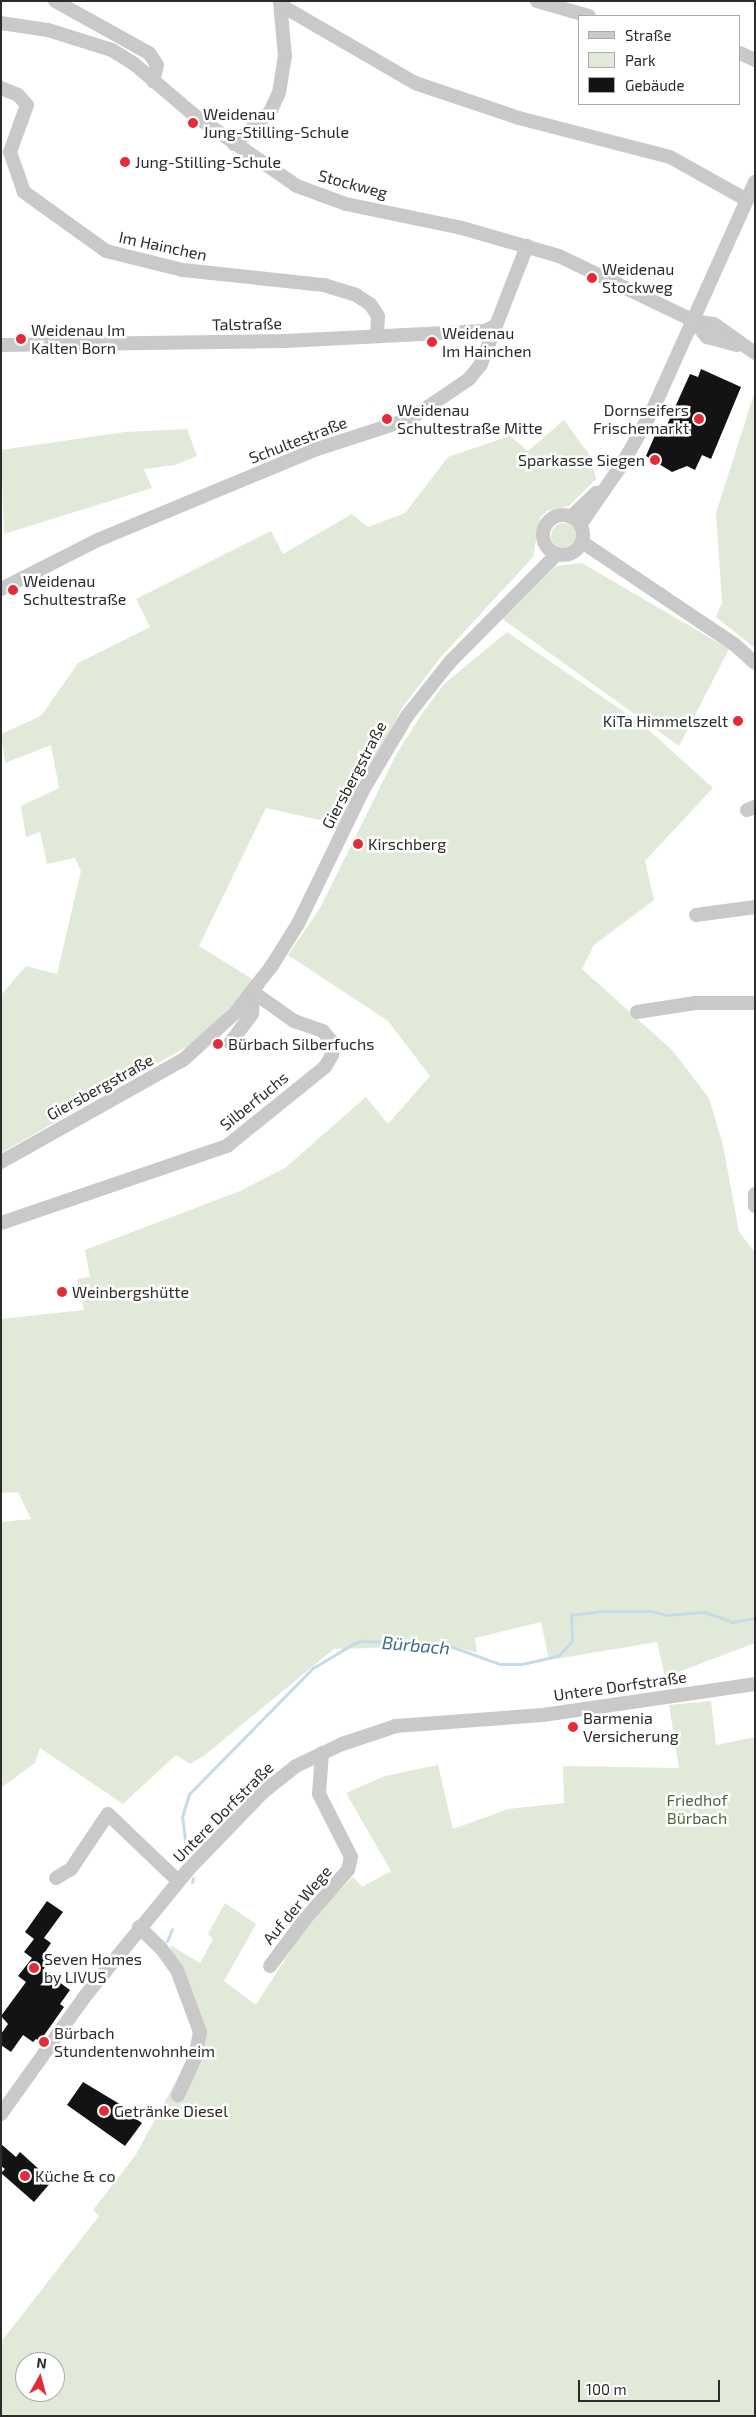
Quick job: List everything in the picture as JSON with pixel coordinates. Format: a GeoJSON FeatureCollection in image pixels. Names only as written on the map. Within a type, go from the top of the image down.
{"type":"FeatureCollection","features":[{"type":"Feature","properties":{"kind":"street"},"geometry":{"type":"LineString","coordinates":[[55,1],[148,53],[156,65],[153,82]]}},
{"type":"Feature","properties":{"kind":"street"},"geometry":{"type":"LineString","coordinates":[[537,1],[586,15]]}},
{"type":"Feature","properties":{"kind":"street"},"geometry":{"type":"LineString","coordinates":[[234,144],[270,112],[279,93],[285,56],[282,4]]}},
{"type":"Feature","properties":{"kind":"street"},"geometry":{"type":"LineString","coordinates":[[282,4],[416,83],[519,118],[670,157],[747,200]]}},
{"type":"Feature","properties":{"kind":"street","name":"Stockweg"},"geometry":{"type":"LineString","coordinates":[[1,23],[48,30],[112,50],[234,144],[284,179],[321,196],[528,246],[558,256],[694,321],[707,337],[749,350]]}},
{"type":"Feature","properties":{"kind":"street"},"geometry":{"type":"LineString","coordinates":[[741,53],[755,60]]}},
{"type":"Feature","properties":{"kind":"street","name":"Im Hainchen"},"geometry":{"type":"LineString","coordinates":[[1,88],[18,94],[27,105],[10,152],[24,192],[106,251],[183,270],[324,285],[356,295],[370,304],[378,316],[377,336]]}},
{"type":"Feature","properties":{"kind":"street"},"geometry":{"type":"LineString","coordinates":[[579,546],[575,521],[610,480],[654,409],[755,182]]}},
{"type":"Feature","properties":{"kind":"street","name":"Schultestraße"},"geometry":{"type":"LineString","coordinates":[[1,589],[153,517],[317,449],[410,419],[469,379],[489,349],[493,327],[500,321],[528,246]]}},
{"type":"Feature","properties":{"kind":"street","name":"Talstraße"},"geometry":{"type":"LineString","coordinates":[[1,345],[377,336],[485,331],[493,327]]}},
{"type":"Feature","properties":{"kind":"street"},"geometry":{"type":"LineString","coordinates":[[575,521],[558,516],[548,524],[544,536],[552,551],[579,546],[612,565],[734,644],[755,663]]}},
{"type":"Feature","properties":{"kind":"street","name":"Giersbergstraße"},"geometry":{"type":"LineString","coordinates":[[1,1162],[183,1060],[215,1034],[253,992],[298,924],[363,790],[407,716],[450,662],[552,551]]}},
{"type":"Feature","properties":{"kind":"street"},"geometry":{"type":"LineString","coordinates":[[696,915],[755,907]]}},
{"type":"Feature","properties":{"kind":"street","name":"Giersbergstraße"},"geometry":{"type":"LineString","coordinates":[[230,1043],[252,1014],[253,992]]}},
{"type":"Feature","properties":{"kind":"street","name":"Silberfuchs"},"geometry":{"type":"LineString","coordinates":[[1,1223],[227,1146],[325,1067],[332,1055],[331,1041],[323,1031],[294,1021],[253,992]]}},
{"type":"Feature","properties":{"kind":"street"},"geometry":{"type":"LineString","coordinates":[[637,1012],[695,1002],[755,1003]]}},
{"type":"Feature","properties":{"kind":"street"},"geometry":{"type":"LineString","coordinates":[[755,1194],[755,1206]]}},
{"type":"Feature","properties":{"kind":"street","name":"Untere Dorfstraße"},"geometry":{"type":"LineString","coordinates":[[1,2114],[139,1927],[178,1881],[262,1793],[296,1766],[322,1753],[396,1726],[543,1715],[755,1684]]}},
{"type":"Feature","properties":{"kind":"street","name":"Auf der Wege"},"geometry":{"type":"LineString","coordinates":[[270,1966],[305,1919],[348,1870],[352,1857],[319,1794],[322,1753]]}},
{"type":"Feature","properties":{"kind":"street"},"geometry":{"type":"LineString","coordinates":[[56,1878],[71,1869],[108,1814],[178,1881]]}},
{"type":"Feature","properties":{"kind":"street"},"geometry":{"type":"LineString","coordinates":[[139,1927],[161,1948],[176,1970],[200,2032],[195,2058],[178,2095]]}},
{"type":"Feature","properties":{"kind":"green space"},"geometry":{"type":"Polygon","coordinates":[[[755,391],[755,648],[716,617],[722,603],[716,513],[755,391]]]}},
{"type":"Feature","properties":{"kind":"green space"},"geometry":{"type":"Polygon","coordinates":[[[564,420],[591,457],[596,479],[569,506],[547,511],[540,518],[533,557],[440,658],[402,708],[339,831],[320,820],[266,808],[199,946],[254,980],[204,1037],[1,1153],[1,995],[26,966],[57,974],[81,871],[75,858],[47,864],[40,832],[26,837],[21,806],[59,788],[51,745],[5,763],[1,734],[41,716],[78,663],[150,627],[136,599],[271,531],[283,554],[352,514],[368,527],[405,513],[448,457],[510,436],[528,451],[564,420]]]}},
{"type":"Feature","properties":{"kind":"green space"},"geometry":{"type":"Polygon","coordinates":[[[187,429],[197,456],[175,465],[144,469],[152,488],[4,534],[1,450],[125,432],[187,429]]]}},
{"type":"Feature","properties":{"kind":"green space"},"geometry":{"type":"Polygon","coordinates":[[[564,523],[573,527],[577,536],[573,545],[564,549],[555,545],[551,536],[555,527],[564,523]]]}},
{"type":"Feature","properties":{"kind":"green space"},"geometry":{"type":"Polygon","coordinates":[[[582,563],[729,649],[679,746],[501,618],[556,566],[582,563]]]}},
{"type":"Feature","properties":{"kind":"green space"},"geometry":{"type":"Polygon","coordinates":[[[507,632],[642,724],[713,788],[645,861],[654,900],[594,945],[582,969],[672,1050],[709,1098],[723,1145],[739,1232],[755,1252],[755,1643],[665,1677],[657,1642],[549,1660],[541,1622],[475,1638],[477,1653],[452,1646],[334,1649],[205,1755],[190,1764],[176,1755],[123,1804],[40,1748],[35,1763],[2,1787],[1,1844],[1,1522],[31,1519],[18,1492],[1,1493],[1,1319],[84,1310],[77,1279],[90,1277],[85,1250],[240,1191],[285,1168],[366,1097],[388,1124],[430,1076],[388,1021],[288,955],[320,908],[397,753],[422,714],[444,684],[507,632]]]}},
{"type":"Feature","properties":{"kind":"green space","name":"Friedhof Bürbach"},"geometry":{"type":"Polygon","coordinates":[[[711,1701],[716,1745],[755,1737],[755,2416],[1,2416],[1,2342],[99,2216],[93,2210],[135,2156],[179,2076],[198,2032],[170,1945],[200,1963],[213,1939],[208,1934],[225,1903],[256,1924],[224,1981],[256,2005],[310,1920],[353,1877],[362,1887],[391,1871],[346,1793],[385,1776],[438,1765],[453,1829],[508,1809],[564,1803],[563,1766],[679,1768],[669,1705],[711,1701]]]}},
{"type":"Feature","properties":{"kind":"building","name":"Dornseifers Frischemarkt"},"geometry":{"type":"Polygon","coordinates":[[[701,369],[741,387],[711,459],[702,455],[695,470],[687,466],[672,472],[646,456],[656,433],[662,436],[690,374],[698,377],[701,369]]]}},
{"type":"Feature","properties":{"kind":"building","name":"Seven Homes by LIVUS"},"geometry":{"type":"Polygon","coordinates":[[[47,1901],[63,1912],[44,1938],[51,1943],[43,1955],[50,1960],[43,1970],[70,1990],[60,2004],[64,2007],[40,2041],[36,2039],[33,2042],[23,2035],[11,2052],[1,2045],[1,2034],[8,2024],[1,2016],[26,1982],[18,1976],[32,1958],[24,1952],[34,1939],[25,1932],[47,1901]]]}},
{"type":"Feature","properties":{"kind":"building","name":"Getränke Diesel"},"geometry":{"type":"Polygon","coordinates":[[[83,2082],[138,2115],[136,2119],[142,2123],[125,2146],[67,2105],[83,2082]]]}},
{"type":"Feature","properties":{"kind":"building","name":"Küche & co"},"geometry":{"type":"Polygon","coordinates":[[[1,2144],[16,2157],[20,2152],[52,2181],[34,2202],[1,2173],[5,2169],[1,2166],[1,2144]]]}},
{"type":"Feature","properties":{"kind":"waterway","name":"Bürbach"},"geometry":{"type":"LineString","coordinates":[[187,1856],[182,1817],[189,1794],[313,1668],[353,1644],[361,1641],[444,1644],[500,1664],[522,1664],[558,1656],[572,1641],[571,1615],[605,1611],[651,1611],[667,1615],[705,1612],[732,1622],[755,1618]]}},
{"type":"Feature","properties":{"kind":"waterway","name":"Bürbach"},"geometry":{"type":"LineString","coordinates":[[192,1882],[193,1878]]}},
{"type":"Feature","properties":{"kind":"waterway","name":"Bürbach"},"geometry":{"type":"LineString","coordinates":[[167,1941],[172,1929]]}},
{"type":"Feature","properties":{"kind":"place","name":"Weidenau Jung-Stilling-Schule"},"geometry":{"type":"Point","coordinates":[193,123]}},
{"type":"Feature","properties":{"kind":"place","name":"Jung-Stilling-Schule"},"geometry":{"type":"Point","coordinates":[125,162]}},
{"type":"Feature","properties":{"kind":"place","name":"Weidenau Stockweg"},"geometry":{"type":"Point","coordinates":[592,278]}},
{"type":"Feature","properties":{"kind":"place","name":"Weidenau Im Kalten Born"},"geometry":{"type":"Point","coordinates":[21,339]}},
{"type":"Feature","properties":{"kind":"place","name":"Weidenau Im Hainchen"},"geometry":{"type":"Point","coordinates":[432,342]}},
{"type":"Feature","properties":{"kind":"place","name":"Weidenau Schultestraße Mitte"},"geometry":{"type":"Point","coordinates":[387,419]}},
{"type":"Feature","properties":{"kind":"place","name":"Dornseifers Frischemarkt"},"geometry":{"type":"Point","coordinates":[699,419]}},
{"type":"Feature","properties":{"kind":"place","name":"Sparkasse Siegen"},"geometry":{"type":"Point","coordinates":[655,460]}},
{"type":"Feature","properties":{"kind":"place","name":"Weidenau Schultestraße"},"geometry":{"type":"Point","coordinates":[13,590]}},
{"type":"Feature","properties":{"kind":"place","name":"KiTa Himmelszelt"},"geometry":{"type":"Point","coordinates":[738,721]}},
{"type":"Feature","properties":{"kind":"place","name":"Kirschberg"},"geometry":{"type":"Point","coordinates":[358,844]}},
{"type":"Feature","properties":{"kind":"place","name":"Bürbach Silberfuchs"},"geometry":{"type":"Point","coordinates":[218,1044]}},
{"type":"Feature","properties":{"kind":"place","name":"Weinbergshütte"},"geometry":{"type":"Point","coordinates":[62,1292]}},
{"type":"Feature","properties":{"kind":"place","name":"Barmenia Versicherung"},"geometry":{"type":"Point","coordinates":[573,1727]}},
{"type":"Feature","properties":{"kind":"place","name":"Seven Homes by LIVUS"},"geometry":{"type":"Point","coordinates":[34,1968]}},
{"type":"Feature","properties":{"kind":"place","name":"Bürbach Stundentenwohnheim"},"geometry":{"type":"Point","coordinates":[44,2042]}},
{"type":"Feature","properties":{"kind":"place","name":"Getränke Diesel"},"geometry":{"type":"Point","coordinates":[104,2111]}},
{"type":"Feature","properties":{"kind":"place","name":"Küche & co"},"geometry":{"type":"Point","coordinates":[25,2176]}}]}
